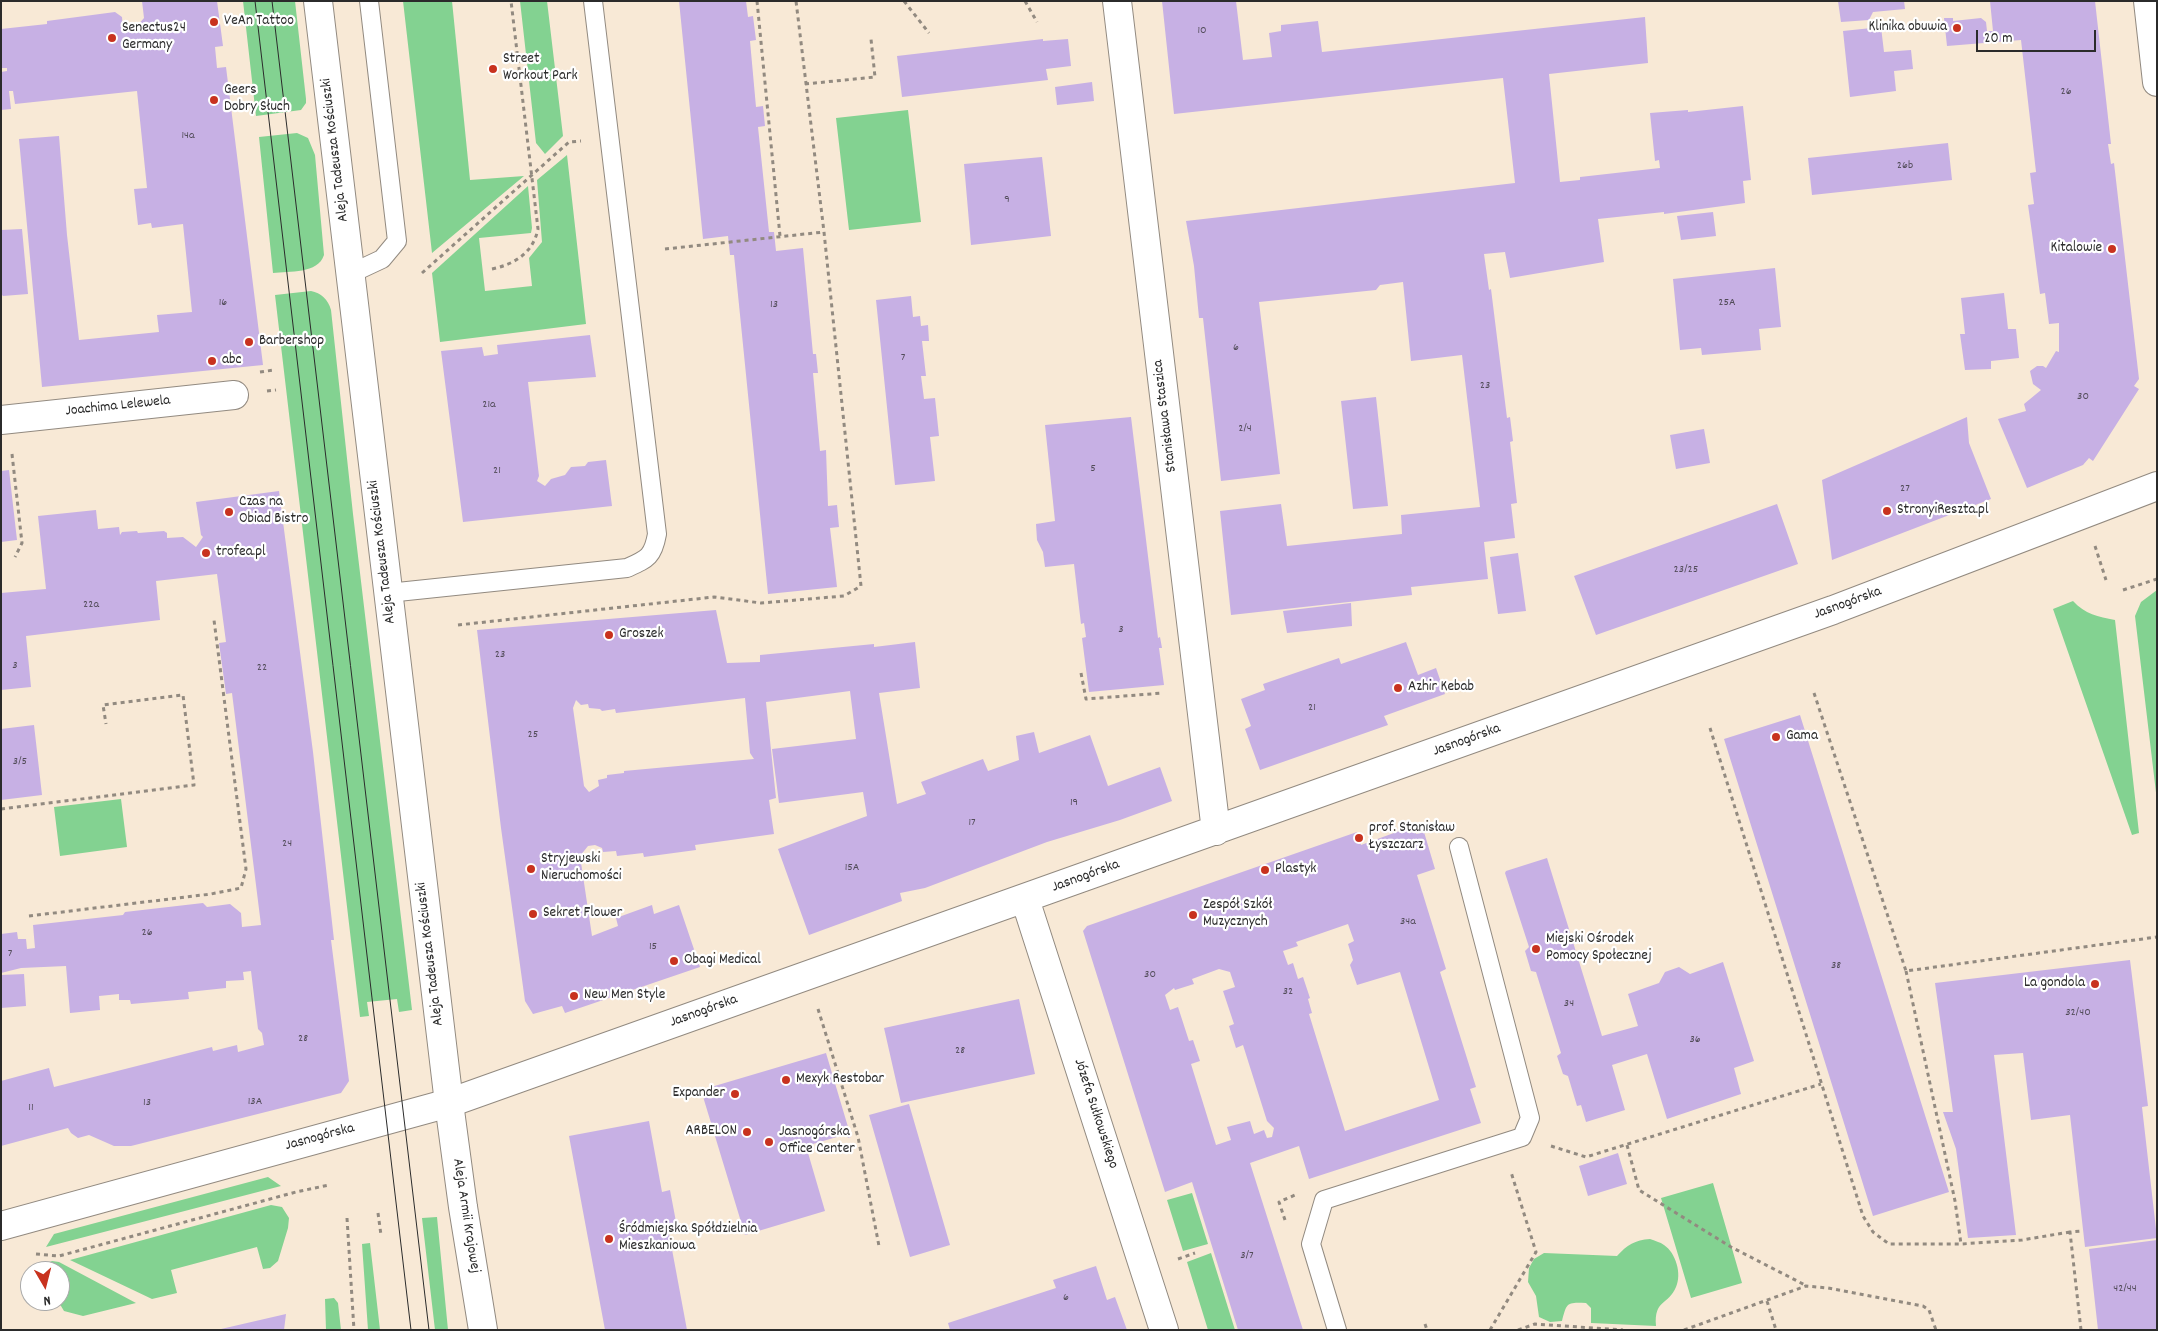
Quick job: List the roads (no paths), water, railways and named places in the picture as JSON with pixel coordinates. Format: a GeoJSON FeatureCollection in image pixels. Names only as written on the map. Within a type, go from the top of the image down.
{"type":"FeatureCollection","features":[{"type":"Feature","properties":{"kind":"street","name":"Aleja Tadeusza Kościuszki"},"geometry":{"type":"LineString","coordinates":[[318,1],[449,1103]]}},
{"type":"Feature","properties":{"kind":"street","name":"Stanisława Staszica"},"geometry":{"type":"LineString","coordinates":[[1117,1],[1216,831]]}},
{"type":"Feature","properties":{"kind":"street"},"geometry":{"type":"LineString","coordinates":[[2148,1],[2157,82]]}},
{"type":"Feature","properties":{"kind":"street","name":"Joachima Lelewela"},"geometry":{"type":"LineString","coordinates":[[1,420],[234,395]]}},
{"type":"Feature","properties":{"kind":"street","name":"Jasnogórska"},"geometry":{"type":"LineString","coordinates":[[1,1226],[449,1103],[548,1066],[1025,900],[1833,610],[2157,486]]}},
{"type":"Feature","properties":{"kind":"street","name":"Józefa Sułkowskiego"},"geometry":{"type":"LineString","coordinates":[[1025,900],[1164,1330]]}},
{"type":"Feature","properties":{"kind":"street","name":"Aleja Armii Krajowej"},"geometry":{"type":"LineString","coordinates":[[449,1103],[463,1207],[483,1330]]}},
{"type":"Feature","properties":{"kind":"lane"},"geometry":{"type":"LineString","coordinates":[[350,274],[382,259],[397,241],[369,1]]}},
{"type":"Feature","properties":{"kind":"lane"},"geometry":{"type":"LineString","coordinates":[[388,593],[627,568],[646,560],[655,548],[657,534],[593,1]]}},
{"type":"Feature","properties":{"kind":"lane"},"geometry":{"type":"LineString","coordinates":[[1337,1330],[1311,1244],[1324,1200],[1522,1137],[1530,1118],[1460,847]]}},
{"type":"Feature","properties":{"kind":"tram line"},"geometry":{"type":"LineString","coordinates":[[255,1],[411,1330]]}},
{"type":"Feature","properties":{"kind":"tram line"},"geometry":{"type":"LineString","coordinates":[[272,1],[429,1330]]}},
{"type":"Feature","properties":{"kind":"place","name":"VeAn Tattoo"},"geometry":{"type":"Point","coordinates":[214,22]}},
{"type":"Feature","properties":{"kind":"place","name":"Klinika obuwia"},"geometry":{"type":"Point","coordinates":[1957,28]}},
{"type":"Feature","properties":{"kind":"place","name":"Senectus24 Germany"},"geometry":{"type":"Point","coordinates":[112,38]}},
{"type":"Feature","properties":{"kind":"place","name":"Street Workout Park"},"geometry":{"type":"Point","coordinates":[493,69]}},
{"type":"Feature","properties":{"kind":"place","name":"Geers Dobry Słuch"},"geometry":{"type":"Point","coordinates":[214,100]}},
{"type":"Feature","properties":{"kind":"place","name":"Kitalowie"},"geometry":{"type":"Point","coordinates":[2112,249]}},
{"type":"Feature","properties":{"kind":"place","name":"Barbershop"},"geometry":{"type":"Point","coordinates":[249,342]}},
{"type":"Feature","properties":{"kind":"place","name":"abc"},"geometry":{"type":"Point","coordinates":[212,361]}},
{"type":"Feature","properties":{"kind":"place","name":"StronyiReszta.pl"},"geometry":{"type":"Point","coordinates":[1887,511]}},
{"type":"Feature","properties":{"kind":"place","name":"Czas na Obiad Bistro"},"geometry":{"type":"Point","coordinates":[229,512]}},
{"type":"Feature","properties":{"kind":"place","name":"trofea.pl"},"geometry":{"type":"Point","coordinates":[206,553]}},
{"type":"Feature","properties":{"kind":"place","name":"Groszek"},"geometry":{"type":"Point","coordinates":[609,635]}},
{"type":"Feature","properties":{"kind":"place","name":"Azhir Kebab"},"geometry":{"type":"Point","coordinates":[1398,688]}},
{"type":"Feature","properties":{"kind":"place","name":"Gama"},"geometry":{"type":"Point","coordinates":[1776,737]}},
{"type":"Feature","properties":{"kind":"place","name":"prof. Stanisław Łyszczarz"},"geometry":{"type":"Point","coordinates":[1359,838]}},
{"type":"Feature","properties":{"kind":"place","name":"Stryjewski Nieruchomości"},"geometry":{"type":"Point","coordinates":[531,869]}},
{"type":"Feature","properties":{"kind":"place","name":"Plastyk"},"geometry":{"type":"Point","coordinates":[1265,870]}},
{"type":"Feature","properties":{"kind":"place","name":"Sekret Flower"},"geometry":{"type":"Point","coordinates":[533,914]}},
{"type":"Feature","properties":{"kind":"place","name":"Zespół Szkół Muzycznych"},"geometry":{"type":"Point","coordinates":[1193,915]}},
{"type":"Feature","properties":{"kind":"place","name":"Miejski Ośrodek Pomocy Społecznej"},"geometry":{"type":"Point","coordinates":[1536,949]}},
{"type":"Feature","properties":{"kind":"place","name":"Obagi Medical"},"geometry":{"type":"Point","coordinates":[674,961]}},
{"type":"Feature","properties":{"kind":"place","name":"La gondola"},"geometry":{"type":"Point","coordinates":[2095,984]}},
{"type":"Feature","properties":{"kind":"place","name":"New Men Style"},"geometry":{"type":"Point","coordinates":[574,996]}},
{"type":"Feature","properties":{"kind":"place","name":"Mexyk Restobar"},"geometry":{"type":"Point","coordinates":[786,1080]}},
{"type":"Feature","properties":{"kind":"place","name":"Expander"},"geometry":{"type":"Point","coordinates":[735,1094]}},
{"type":"Feature","properties":{"kind":"place","name":"ARBELON"},"geometry":{"type":"Point","coordinates":[747,1132]}},
{"type":"Feature","properties":{"kind":"place","name":"Jasnogórska Office Center"},"geometry":{"type":"Point","coordinates":[769,1142]}},
{"type":"Feature","properties":{"kind":"place","name":"Śródmiejska Spółdzielnia Mieszkaniowa"},"geometry":{"type":"Point","coordinates":[609,1239]}}]}
